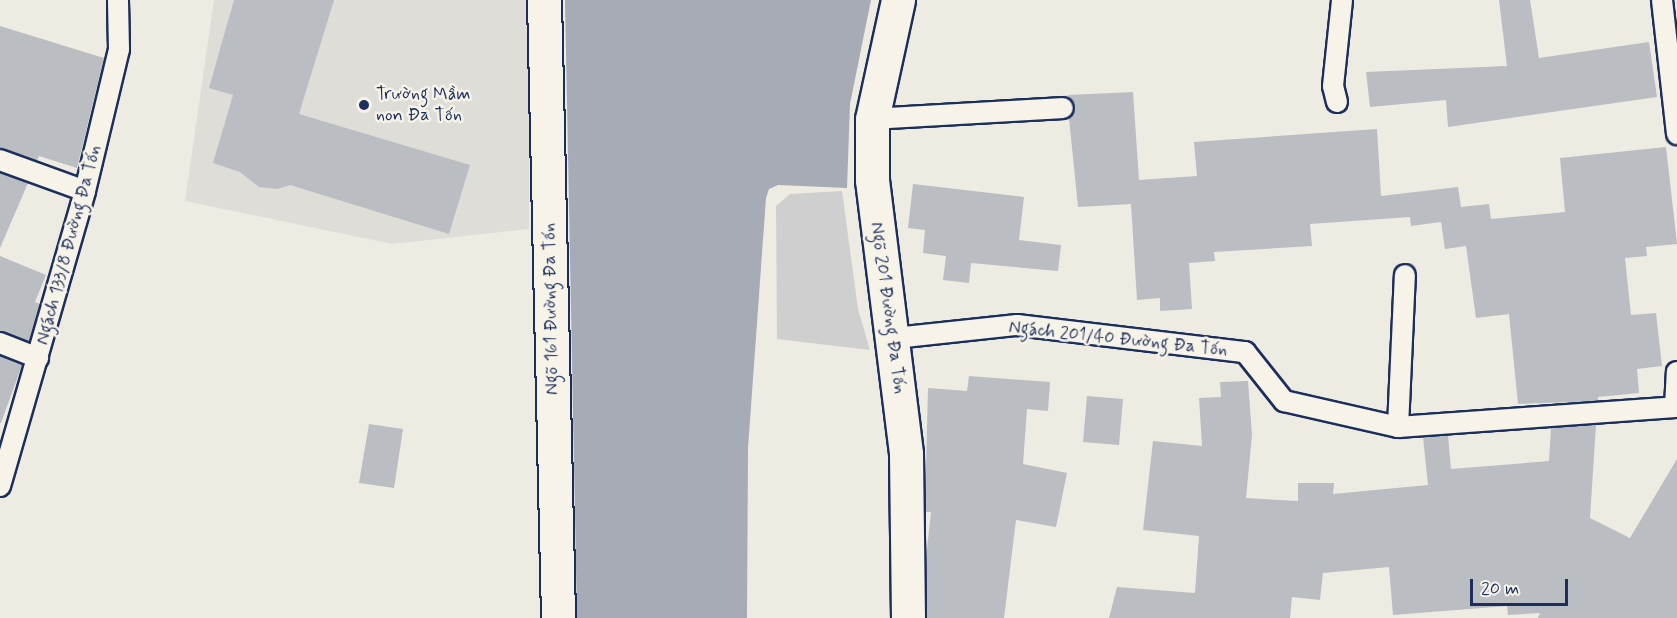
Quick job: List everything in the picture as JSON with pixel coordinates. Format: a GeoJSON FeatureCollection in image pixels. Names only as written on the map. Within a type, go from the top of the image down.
{"type":"FeatureCollection","features":[{"type":"Feature","properties":{"kind":"street","name":"Ngõ 161 Đường Đa Tốn"},"geometry":{"type":"LineString","coordinates":[[544,0],[558,618]]}},
{"type":"Feature","properties":{"kind":"street","name":"Ngõ 201 Đường Đa Tốn"},"geometry":{"type":"LineString","coordinates":[[898,0],[872,119],[872,180],[895,338],[906,454],[908,618]]}},
{"type":"Feature","properties":{"kind":"lane","name":"Ngách 133/8 Đường Đa Tốn"},"geometry":{"type":"LineString","coordinates":[[0,486],[84,191],[119,48],[118,0]]}},
{"type":"Feature","properties":{"kind":"lane"},"geometry":{"type":"LineString","coordinates":[[1337,102],[1334,86],[1342,0]]}},
{"type":"Feature","properties":{"kind":"lane"},"geometry":{"type":"LineString","coordinates":[[1662,0],[1677,134]]}},
{"type":"Feature","properties":{"kind":"lane"},"geometry":{"type":"LineString","coordinates":[[872,119],[1063,108]]}},
{"type":"Feature","properties":{"kind":"lane"},"geometry":{"type":"LineString","coordinates":[[0,160],[84,191]]}},
{"type":"Feature","properties":{"kind":"lane"},"geometry":{"type":"LineString","coordinates":[[1398,427],[1405,275]]}},
{"type":"Feature","properties":{"kind":"lane","name":"Ngách 201/40 Đường Đa Tốn"},"geometry":{"type":"LineString","coordinates":[[895,338],[1017,325],[1245,352],[1284,401],[1398,427],[1675,407],[1677,372]]}},
{"type":"Feature","properties":{"kind":"lane"},"geometry":{"type":"LineString","coordinates":[[0,343],[38,358]]}},
{"type":"Feature","properties":{"kind":"shaded area","name":"Trường Mầm non Đa Tốn"},"geometry":{"type":"Polygon","coordinates":[[[214,0],[530,0],[529,229],[392,244],[185,201],[214,0]]]}},
{"type":"Feature","properties":{"kind":"shaded area"},"geometry":{"type":"Polygon","coordinates":[[[565,0],[871,0],[850,104],[847,188],[778,185],[769,189],[766,198],[748,448],[747,618],[577,618],[565,0]]]}},
{"type":"Feature","properties":{"kind":"shaded area"},"geometry":{"type":"Polygon","coordinates":[[[842,191],[858,309],[870,350],[777,339],[776,206],[790,194],[842,191]]]}},
{"type":"Feature","properties":{"kind":"building"},"geometry":{"type":"Polygon","coordinates":[[[234,0],[334,0],[299,114],[470,165],[449,234],[290,185],[277,189],[259,187],[240,172],[213,163],[233,95],[209,88],[234,0]]]}},
{"type":"Feature","properties":{"kind":"building"},"geometry":{"type":"Polygon","coordinates":[[[1499,0],[1530,0],[1539,58],[1649,42],[1657,97],[1448,127],[1446,100],[1370,107],[1366,72],[1507,66],[1499,0]]]}},
{"type":"Feature","properties":{"kind":"building"},"geometry":{"type":"Polygon","coordinates":[[[0,26],[104,58],[77,168],[39,156],[37,161],[0,148],[0,26]]]}},
{"type":"Feature","properties":{"kind":"building"},"geometry":{"type":"Polygon","coordinates":[[[1133,92],[1139,180],[1197,176],[1194,142],[1377,129],[1381,196],[1458,187],[1461,207],[1489,204],[1491,219],[1565,212],[1560,158],[1666,147],[1677,244],[1646,247],[1647,256],[1625,258],[1631,315],[1656,313],[1662,366],[1637,369],[1639,393],[1598,397],[1598,401],[1518,404],[1509,314],[1476,318],[1466,246],[1445,249],[1441,222],[1411,226],[1410,217],[1310,224],[1312,246],[1214,252],[1215,261],[1189,263],[1192,309],[1160,311],[1160,298],[1137,300],[1131,204],[1078,207],[1069,118],[1075,107],[1068,95],[1133,92]]]}},
{"type":"Feature","properties":{"kind":"building"},"geometry":{"type":"Polygon","coordinates":[[[0,173],[28,183],[0,248],[0,173]]]}},
{"type":"Feature","properties":{"kind":"building"},"geometry":{"type":"Polygon","coordinates":[[[913,184],[1024,197],[1019,240],[1061,245],[1058,271],[971,263],[969,283],[943,280],[946,256],[923,253],[925,230],[908,228],[913,184]]]}},
{"type":"Feature","properties":{"kind":"building"},"geometry":{"type":"Polygon","coordinates":[[[0,256],[46,275],[35,302],[40,304],[29,342],[0,331],[0,256]]]}},
{"type":"Feature","properties":{"kind":"building"},"geometry":{"type":"Polygon","coordinates":[[[0,356],[22,365],[1,423],[0,423],[0,356]]]}},
{"type":"Feature","properties":{"kind":"building"},"geometry":{"type":"Polygon","coordinates":[[[969,376],[1050,382],[1048,411],[1027,409],[1023,464],[1067,473],[1056,527],[1016,520],[1004,618],[927,618],[926,558],[931,512],[925,512],[928,388],[967,391],[969,376]]]}},
{"type":"Feature","properties":{"kind":"building"},"geometry":{"type":"Polygon","coordinates":[[[1248,381],[1252,435],[1246,498],[1298,501],[1298,483],[1334,483],[1333,494],[1428,485],[1423,437],[1448,435],[1451,469],[1549,461],[1551,428],[1596,425],[1590,518],[1630,538],[1677,459],[1677,618],[1538,618],[1540,613],[1508,615],[1507,606],[1393,615],[1389,567],[1323,573],[1320,600],[1292,597],[1290,618],[1109,618],[1117,587],[1195,593],[1199,536],[1143,530],[1153,441],[1202,446],[1199,398],[1221,397],[1220,382],[1248,381]]]}},
{"type":"Feature","properties":{"kind":"building"},"geometry":{"type":"Polygon","coordinates":[[[1087,396],[1123,399],[1119,445],[1083,442],[1087,396]]]}},
{"type":"Feature","properties":{"kind":"building"},"geometry":{"type":"Polygon","coordinates":[[[369,424],[403,429],[394,488],[359,483],[369,424]]]}},
{"type":"Feature","properties":{"kind":"place","name":"Trường Mầm non Đa Tốn"},"geometry":{"type":"Point","coordinates":[364,105]}}]}
